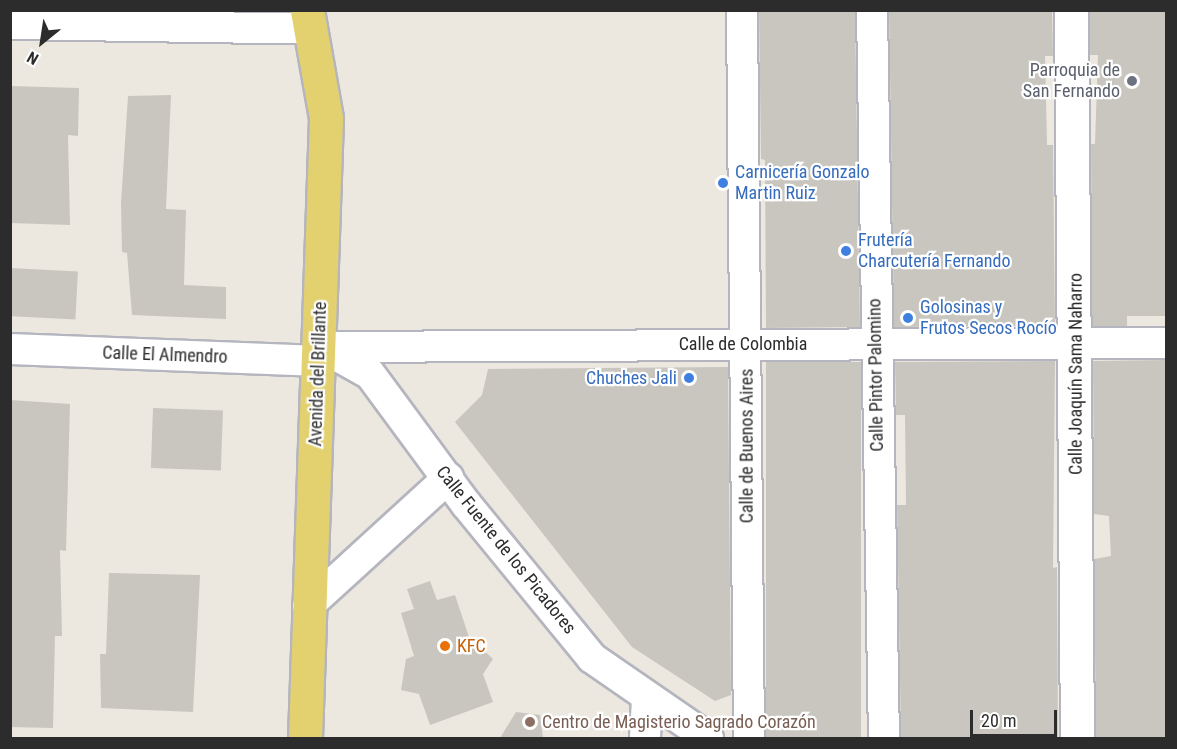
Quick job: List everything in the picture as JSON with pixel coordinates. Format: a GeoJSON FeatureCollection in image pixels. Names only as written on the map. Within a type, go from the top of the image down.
{"type":"FeatureCollection","features":[{"type":"Feature","properties":{"kind":"main road","name":"Avenida del Brillante"},"geometry":{"type":"LineString","coordinates":[[305,738],[308,606],[320,354],[326,118],[310,20]]}},
{"type":"Feature","properties":{"kind":"street","name":"Calle de Buenos Aires"},"geometry":{"type":"LineString","coordinates":[[742,10],[749,738]]}},
{"type":"Feature","properties":{"kind":"street","name":"Calle Pintor Palomino"},"geometry":{"type":"LineString","coordinates":[[872,10],[875,346],[884,738]]}},
{"type":"Feature","properties":{"kind":"street","name":"Calle Joaquín Sama Naharro"},"geometry":{"type":"LineString","coordinates":[[1071,10],[1077,346],[1077,738]]}},
{"type":"Feature","properties":{"kind":"street"},"geometry":{"type":"LineString","coordinates":[[10,24],[310,20]]}},
{"type":"Feature","properties":{"kind":"street","name":"Calle de Colombia"},"geometry":{"type":"LineString","coordinates":[[320,354],[747,343],[875,346],[1167,344]]}},
{"type":"Feature","properties":{"kind":"street","name":"Calle El Almendro"},"geometry":{"type":"LineString","coordinates":[[10,348],[320,354]]}},
{"type":"Feature","properties":{"kind":"street","name":"Calle Fuente de los Picadores"},"geometry":{"type":"LineString","coordinates":[[320,354],[370,374],[448,478],[592,658],[708,738]]}},
{"type":"Feature","properties":{"kind":"street"},"geometry":{"type":"LineString","coordinates":[[308,606],[448,478]]}},
{"type":"Feature","properties":{"kind":"street"},"geometry":{"type":"LineString","coordinates":[[645,738],[647,698]]}},
{"type":"Feature","properties":{"kind":"building"},"geometry":{"type":"Polygon","coordinates":[[[759,10],[855,10],[860,327],[766,328],[765,160],[761,159],[759,10]]]}},
{"type":"Feature","properties":{"kind":"building"},"geometry":{"type":"Polygon","coordinates":[[[889,10],[1052,10],[1053,56],[1045,56],[1047,145],[1053,145],[1055,326],[894,327],[889,10]]]}},
{"type":"Feature","properties":{"kind":"building"},"geometry":{"type":"Polygon","coordinates":[[[1090,10],[1167,10],[1167,316],[1127,316],[1127,326],[1092,326],[1091,144],[1095,144],[1098,55],[1090,55],[1090,10]]]}},
{"type":"Feature","properties":{"kind":"building"},"geometry":{"type":"Polygon","coordinates":[[[10,86],[79,88],[78,136],[68,135],[70,225],[10,223],[10,86]]]}},
{"type":"Feature","properties":{"kind":"building"},"geometry":{"type":"Polygon","coordinates":[[[171,95],[166,209],[186,210],[184,285],[226,287],[226,319],[132,315],[127,253],[122,252],[121,203],[128,96],[171,95]]]}},
{"type":"Feature","properties":{"kind":"building"},"geometry":{"type":"Polygon","coordinates":[[[10,268],[78,272],[75,319],[10,316],[10,268]]]}},
{"type":"Feature","properties":{"kind":"building"},"geometry":{"type":"Polygon","coordinates":[[[1167,360],[1167,738],[1096,738],[1094,559],[1111,556],[1109,516],[1094,514],[1093,361],[1167,360]]]}},
{"type":"Feature","properties":{"kind":"building"},"geometry":{"type":"Polygon","coordinates":[[[1055,361],[1053,568],[1057,567],[1058,738],[901,738],[897,505],[906,505],[905,415],[896,415],[895,362],[1055,361]]]}},
{"type":"Feature","properties":{"kind":"building"},"geometry":{"type":"Polygon","coordinates":[[[766,362],[861,362],[861,738],[766,738],[766,362]]]}},
{"type":"Feature","properties":{"kind":"building"},"geometry":{"type":"Polygon","coordinates":[[[728,367],[731,695],[715,701],[632,647],[455,422],[482,395],[488,369],[728,367]]]}},
{"type":"Feature","properties":{"kind":"building"},"geometry":{"type":"Polygon","coordinates":[[[10,400],[70,404],[66,551],[60,550],[62,636],[55,636],[53,728],[10,727],[10,400]]]}},
{"type":"Feature","properties":{"kind":"building"},"geometry":{"type":"Polygon","coordinates":[[[153,408],[223,410],[221,470],[151,468],[153,408]]]}},
{"type":"Feature","properties":{"kind":"building"},"geometry":{"type":"Polygon","coordinates":[[[109,573],[200,575],[193,712],[101,708],[100,654],[106,654],[109,573]]]}},
{"type":"Feature","properties":{"kind":"building","name":"KFC"},"geometry":{"type":"Polygon","coordinates":[[[430,581],[437,600],[455,595],[469,637],[493,659],[483,674],[493,702],[430,725],[419,694],[401,690],[406,659],[414,656],[401,613],[414,609],[407,589],[430,581]]]}},
{"type":"Feature","properties":{"kind":"building","name":"Centro de Magisterio Sagrado Corazón"},"geometry":{"type":"Polygon","coordinates":[[[516,712],[540,715],[543,738],[500,738],[516,712]]]}},
{"type":"Feature","properties":{"kind":"place","name":"Parroquia de San Fernando"},"geometry":{"type":"Point","coordinates":[1132,81]}},
{"type":"Feature","properties":{"kind":"place","name":"Carnicería Gonzalo Martin Ruiz"},"geometry":{"type":"Point","coordinates":[723,183]}},
{"type":"Feature","properties":{"kind":"place","name":"Frutería Charcutería Fernando"},"geometry":{"type":"Point","coordinates":[846,251]}},
{"type":"Feature","properties":{"kind":"place","name":"Golosinas y Frutos Secos Rocío"},"geometry":{"type":"Point","coordinates":[908,318]}},
{"type":"Feature","properties":{"kind":"place","name":"Chuches Jali"},"geometry":{"type":"Point","coordinates":[689,378]}},
{"type":"Feature","properties":{"kind":"place","name":"KFC"},"geometry":{"type":"Point","coordinates":[445,646]}},
{"type":"Feature","properties":{"kind":"place","name":"Centro de Magisterio Sagrado Corazón"},"geometry":{"type":"Point","coordinates":[530,722]}}]}
